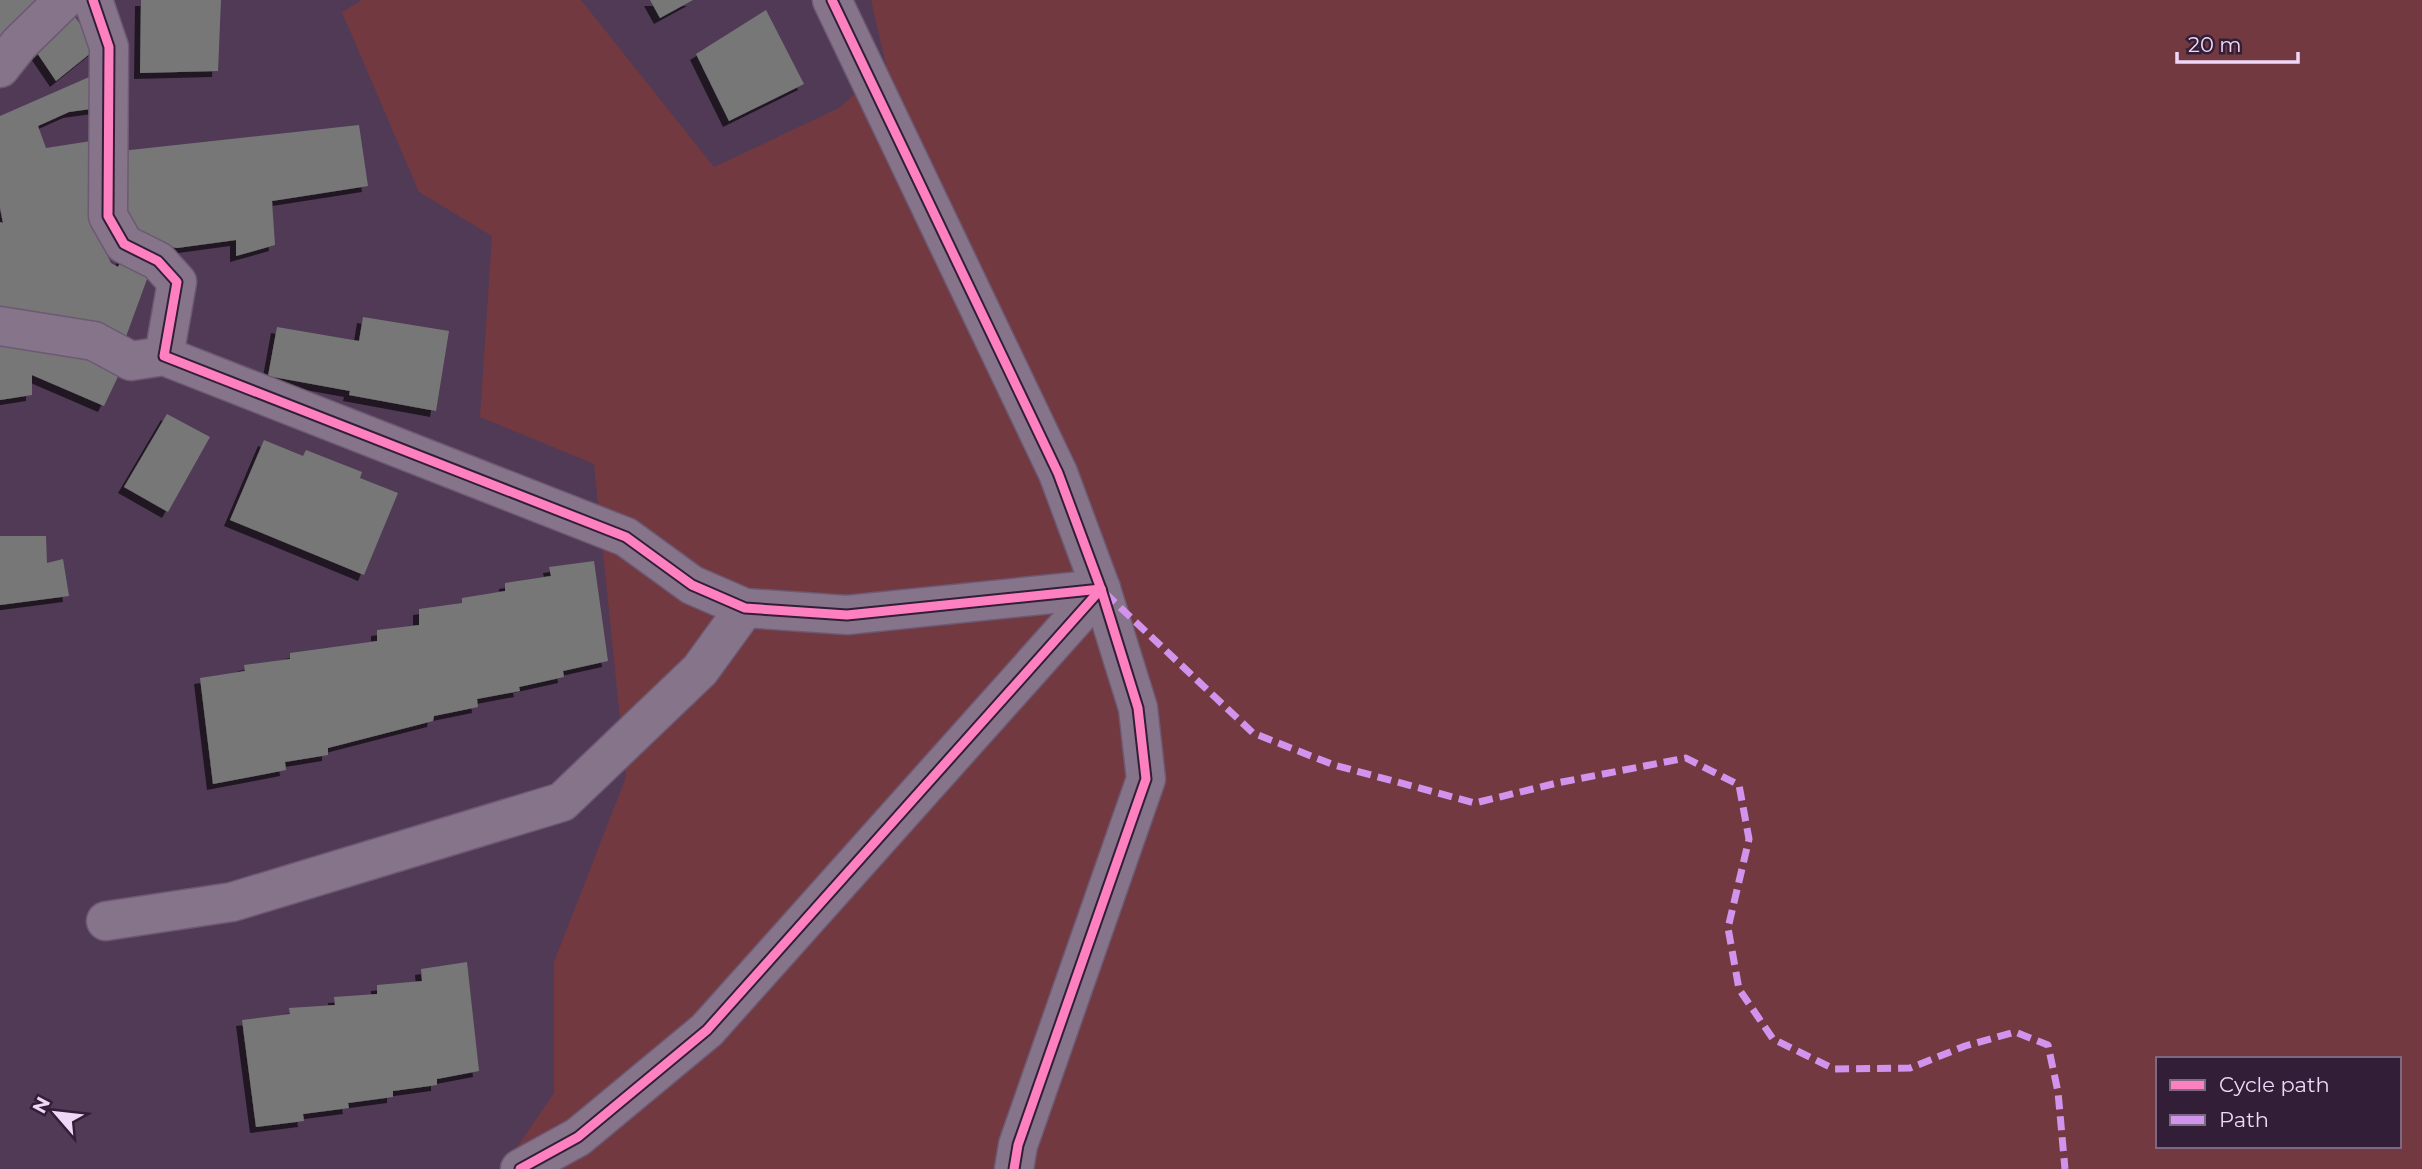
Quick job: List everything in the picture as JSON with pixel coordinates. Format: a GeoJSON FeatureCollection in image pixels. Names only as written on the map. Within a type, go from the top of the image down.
{"type":"FeatureCollection","features":[{"type":"Feature","properties":{"kind":"street"},"geometry":{"type":"LineString","coordinates":[[0,68],[19,44],[64,0]]}},
{"type":"Feature","properties":{"kind":"street"},"geometry":{"type":"LineString","coordinates":[[93,0],[109,47],[108,216],[124,244],[158,261],[177,282],[164,356]]}},
{"type":"Feature","properties":{"kind":"street"},"geometry":{"type":"LineString","coordinates":[[832,0],[1058,472],[1101,589],[1138,708],[1146,779],[1018,1145],[1014,1169]]}},
{"type":"Feature","properties":{"kind":"street"},"geometry":{"type":"LineString","coordinates":[[0,326],[94,341],[131,361],[164,356],[626,537],[692,585],[746,608],[847,615],[1101,589]]}},
{"type":"Feature","properties":{"kind":"street"},"geometry":{"type":"LineString","coordinates":[[520,1169],[579,1137],[706,1030],[1101,589]]}},
{"type":"Feature","properties":{"kind":"street"},"geometry":{"type":"LineString","coordinates":[[106,921],[232,902],[562,802],[700,670],[746,608]]}},
{"type":"Feature","properties":{"kind":"shaded area"},"geometry":{"type":"Polygon","coordinates":[[[362,0],[581,0],[714,167],[839,108],[886,65],[871,0],[2422,0],[2422,1169],[502,1169],[554,1093],[554,962],[626,777],[594,464],[480,417],[492,236],[419,192],[342,12],[362,0]]]}},
{"type":"Feature","properties":{"kind":"building"},"geometry":{"type":"Polygon","coordinates":[[[0,0],[50,0],[0,53],[0,0]]]}},
{"type":"Feature","properties":{"kind":"building"},"geometry":{"type":"Polygon","coordinates":[[[141,0],[221,0],[218,71],[140,73],[141,0]]]}},
{"type":"Feature","properties":{"kind":"building"},"geometry":{"type":"Polygon","coordinates":[[[650,0],[693,0],[660,18],[650,0]]]}},
{"type":"Feature","properties":{"kind":"building"},"geometry":{"type":"Polygon","coordinates":[[[68,7],[97,48],[56,81],[29,41],[68,7]]]}},
{"type":"Feature","properties":{"kind":"building"},"geometry":{"type":"Polygon","coordinates":[[[766,10],[804,84],[729,121],[696,54],[766,10]]]}},
{"type":"Feature","properties":{"kind":"building"},"geometry":{"type":"Polygon","coordinates":[[[96,74],[98,108],[69,112],[38,126],[46,148],[91,141],[89,205],[94,228],[111,263],[118,267],[123,256],[150,271],[124,342],[0,319],[0,222],[3,223],[0,208],[0,116],[96,74]]]}},
{"type":"Feature","properties":{"kind":"building"},"geometry":{"type":"Polygon","coordinates":[[[359,125],[368,186],[272,201],[275,245],[236,256],[236,240],[177,248],[148,243],[128,233],[121,151],[359,125]]]}},
{"type":"Feature","properties":{"kind":"building"},"geometry":{"type":"Polygon","coordinates":[[[363,317],[449,331],[436,411],[268,376],[277,327],[359,341],[363,317]]]}},
{"type":"Feature","properties":{"kind":"building"},"geometry":{"type":"Polygon","coordinates":[[[0,332],[123,366],[104,406],[32,375],[32,395],[0,400],[0,332]]]}},
{"type":"Feature","properties":{"kind":"building"},"geometry":{"type":"Polygon","coordinates":[[[167,414],[210,437],[168,512],[124,487],[167,414]]]}},
{"type":"Feature","properties":{"kind":"building"},"geometry":{"type":"Polygon","coordinates":[[[264,440],[303,456],[306,450],[362,472],[360,478],[398,493],[364,575],[230,520],[264,440]]]}},
{"type":"Feature","properties":{"kind":"building"},"geometry":{"type":"Polygon","coordinates":[[[0,536],[46,536],[47,563],[63,559],[69,596],[0,605],[0,536]]]}},
{"type":"Feature","properties":{"kind":"building"},"geometry":{"type":"Polygon","coordinates":[[[594,561],[608,661],[563,671],[564,677],[519,687],[520,691],[477,699],[478,707],[434,716],[433,721],[328,748],[328,755],[285,762],[286,770],[213,784],[200,678],[245,671],[244,665],[290,659],[290,653],[377,641],[377,630],[419,625],[419,609],[462,603],[462,598],[505,591],[505,583],[551,576],[549,567],[594,561]]]}},
{"type":"Feature","properties":{"kind":"building"},"geometry":{"type":"Polygon","coordinates":[[[467,962],[479,1071],[437,1079],[437,1085],[393,1091],[393,1097],[348,1103],[349,1108],[303,1114],[304,1121],[256,1127],[242,1020],[290,1014],[289,1008],[335,1005],[334,997],[377,994],[377,985],[422,981],[421,969],[467,962]]]}},
{"type":"Feature","properties":{"kind":"marked path"},"geometry":{"type":"LineString","coordinates":[[1105,593],[1253,733],[1334,765],[1475,803],[1557,783],[1686,758],[1739,785],[1749,839],[1728,928],[1739,989],[1773,1039],[1834,1069],[1910,1068],[1965,1046],[2015,1032],[2048,1045],[2058,1092],[2065,1169]]}},
{"type":"Feature","properties":{"kind":"cycle path"},"geometry":{"type":"LineString","coordinates":[[93,0],[109,47],[108,216],[124,244],[158,261],[177,282],[164,356],[626,537],[692,585],[745,608],[847,615],[1101,589]]}},
{"type":"Feature","properties":{"kind":"cycle path"},"geometry":{"type":"LineString","coordinates":[[832,0],[1058,473],[1101,589],[1138,708],[1146,779],[1018,1145],[1014,1169]]}},
{"type":"Feature","properties":{"kind":"cycle path"},"geometry":{"type":"LineString","coordinates":[[520,1169],[578,1137],[707,1030],[1101,589]]}}]}
